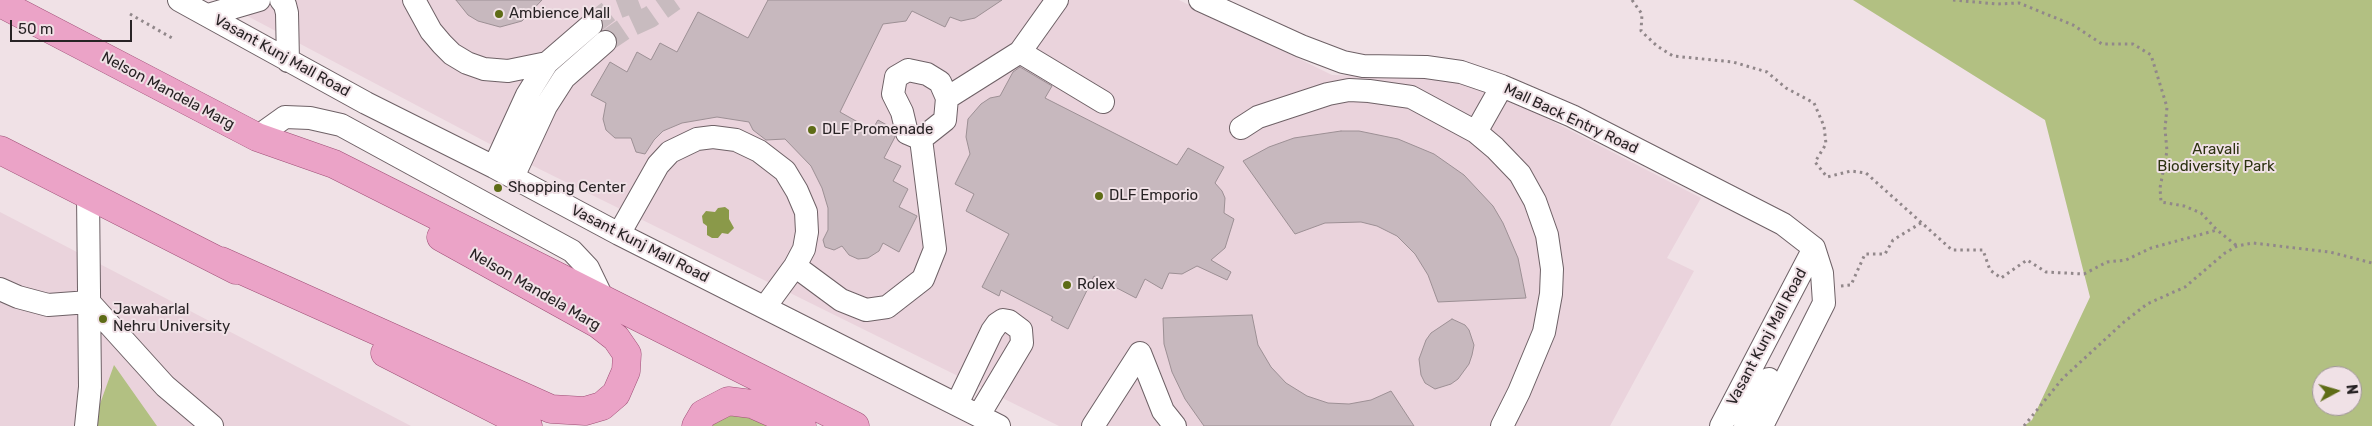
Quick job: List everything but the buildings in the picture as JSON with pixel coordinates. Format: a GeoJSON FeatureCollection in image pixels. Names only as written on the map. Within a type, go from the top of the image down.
{"type":"FeatureCollection","features":[{"type":"Feature","properties":{"kind":"main road","name":"Nelson Mandela Marg"},"geometry":{"type":"LineString","coordinates":[[0,3],[257,137],[598,324],[616,338],[626,354],[626,371],[616,394],[602,406],[585,411],[551,409],[221,262],[0,150]]}},
{"type":"Feature","properties":{"kind":"main road","name":"Nelson Mandela Marg"},"geometry":{"type":"LineString","coordinates":[[257,137],[334,164],[602,297],[855,426]]}},
{"type":"Feature","properties":{"kind":"main road","name":"Nelson Mandela Marg"},"geometry":{"type":"LineString","coordinates":[[221,262],[345,333],[528,426]]}},
{"type":"Feature","properties":{"kind":"main road"},"geometry":{"type":"LineString","coordinates":[[696,426],[703,414],[728,401],[752,404],[802,426]]}},
{"type":"Feature","properties":{"kind":"lane","name":"Vasant Kunj Mall Road"},"geometry":{"type":"LineString","coordinates":[[179,0],[208,14],[288,61],[619,234],[999,426]]}},
{"type":"Feature","properties":{"kind":"lane"},"geometry":{"type":"LineString","coordinates":[[208,14],[259,0]]}},
{"type":"Feature","properties":{"kind":"lane"},"geometry":{"type":"LineString","coordinates":[[280,0],[285,6],[287,14],[288,61]]}},
{"type":"Feature","properties":{"kind":"lane"},"geometry":{"type":"LineString","coordinates":[[414,0],[431,30],[452,54],[467,63],[484,69],[508,71],[547,63],[598,34],[564,78],[546,106],[513,177]]}},
{"type":"Feature","properties":{"kind":"lane"},"geometry":{"type":"LineString","coordinates":[[947,98],[1020,52],[1057,0]]}},
{"type":"Feature","properties":{"kind":"lane","name":"Mall Back Entry Road"},"geometry":{"type":"LineString","coordinates":[[1200,0],[1301,46],[1343,62],[1363,66],[1426,67],[1461,72],[1502,86],[1572,116],[1783,224],[1814,248]]}},
{"type":"Feature","properties":{"kind":"lane"},"geometry":{"type":"LineString","coordinates":[[1020,52],[1103,102]]}},
{"type":"Feature","properties":{"kind":"lane"},"geometry":{"type":"LineString","coordinates":[[494,167],[527,95],[547,63]]}},
{"type":"Feature","properties":{"kind":"lane"},"geometry":{"type":"LineString","coordinates":[[908,70],[926,74],[940,82],[947,98],[945,120],[921,140],[907,132],[902,112],[893,94],[896,77],[908,70]]}},
{"type":"Feature","properties":{"kind":"lane"},"geometry":{"type":"LineString","coordinates":[[1476,132],[1502,86]]}},
{"type":"Feature","properties":{"kind":"lane"},"geometry":{"type":"LineString","coordinates":[[1241,128],[1258,117],[1299,102],[1328,94],[1360,90],[1417,98],[1476,132],[1504,156],[1527,184],[1543,220],[1550,250],[1551,294],[1546,322],[1519,392],[1502,426]]}},
{"type":"Feature","properties":{"kind":"lane"},"geometry":{"type":"LineString","coordinates":[[257,137],[285,116],[310,118],[341,124],[572,251],[588,268],[602,297]]}},
{"type":"Feature","properties":{"kind":"lane"},"geometry":{"type":"LineString","coordinates":[[619,234],[658,165],[670,152],[697,139],[713,137],[736,140],[759,151],[785,171],[797,191],[806,212],[807,232],[804,249],[795,266],[765,307]]}},
{"type":"Feature","properties":{"kind":"lane"},"geometry":{"type":"LineString","coordinates":[[795,266],[841,300],[866,310],[887,307],[923,279],[935,249],[921,140]]}},
{"type":"Feature","properties":{"kind":"lane"},"geometry":{"type":"LineString","coordinates":[[86,426],[90,388],[88,195]]}},
{"type":"Feature","properties":{"kind":"lane","name":"Vasant Kunj Mall Road"},"geometry":{"type":"LineString","coordinates":[[1721,426],[1814,248]]}},
{"type":"Feature","properties":{"kind":"lane"},"geometry":{"type":"LineString","coordinates":[[1762,426],[1822,309],[1823,280],[1814,248]]}},
{"type":"Feature","properties":{"kind":"lane","name":"Vasant Kunj Mall Road"},"geometry":{"type":"LineString","coordinates":[[1745,426],[1823,280]]}},
{"type":"Feature","properties":{"kind":"lane"},"geometry":{"type":"LineString","coordinates":[[0,289],[18,297],[48,305],[89,302]]}},
{"type":"Feature","properties":{"kind":"lane"},"geometry":{"type":"LineString","coordinates":[[89,302],[165,386],[212,426]]}},
{"type":"Feature","properties":{"kind":"lane"},"geometry":{"type":"LineString","coordinates":[[957,404],[992,331],[1003,320],[1009,321],[1021,330],[1024,338],[978,415]]}},
{"type":"Feature","properties":{"kind":"lane"},"geometry":{"type":"LineString","coordinates":[[1093,426],[1140,353],[1163,411],[1175,426]]}},
{"type":"Feature","properties":{"kind":"path"},"geometry":{"type":"LineString","coordinates":[[1632,0],[1642,14],[1641,31],[1657,46],[1673,56],[1733,62],[1766,72],[1786,88],[1814,103],[1824,126],[1826,144],[1815,162],[1827,177],[1851,171],[1866,173],[1895,196],[1921,223],[1952,250],[1983,250],[1990,270],[2001,278],[2027,260],[2046,272],[2084,274],[2107,262],[2126,260],[2151,248],[2217,230]]}},
{"type":"Feature","properties":{"kind":"path"},"geometry":{"type":"LineString","coordinates":[[1953,0],[1997,4],[2019,2],[2073,26],[2102,44],[2133,44],[2151,55],[2167,107],[2165,129],[2168,150],[2160,188],[2161,202],[2184,206],[2201,213],[2217,230],[2237,246]]}},
{"type":"Feature","properties":{"kind":"path"},"geometry":{"type":"LineString","coordinates":[[130,14],[172,38]]}},
{"type":"Feature","properties":{"kind":"path"},"geometry":{"type":"LineString","coordinates":[[1823,280],[1851,285],[1865,254],[1885,254],[1893,240],[1921,223]]}},
{"type":"Feature","properties":{"kind":"path"},"geometry":{"type":"LineString","coordinates":[[2024,426],[2063,378],[2124,322],[2147,304],[2185,287],[2225,253],[2237,246],[2253,243],[2330,252],[2372,263]]}},
{"type":"Feature","properties":{"kind":"shaded area"},"geometry":{"type":"Polygon","coordinates":[[[217,0],[1179,0],[1332,75],[1449,78],[1484,86],[1701,198],[1667,258],[1694,271],[1610,426],[1059,426],[505,152],[217,0]]]}},
{"type":"Feature","properties":{"kind":"shaded area"},"geometry":{"type":"Polygon","coordinates":[[[725,207],[729,210],[729,219],[734,228],[728,234],[722,233],[718,238],[712,238],[707,235],[707,226],[703,223],[702,216],[706,211],[715,212],[718,208],[725,207]]]}},
{"type":"Feature","properties":{"kind":"shaded area","name":"Jawaharlal Nehru University"},"geometry":{"type":"Polygon","coordinates":[[[0,212],[411,426],[0,426],[0,212]]]}},
{"type":"Feature","properties":{"kind":"green space","name":"Aravali Biodiversity Park"},"geometry":{"type":"Polygon","coordinates":[[[1853,0],[2372,0],[2372,426],[2024,426],[2032,420],[2090,297],[2045,120],[1853,0]]]}},
{"type":"Feature","properties":{"kind":"green space"},"geometry":{"type":"Polygon","coordinates":[[[114,365],[157,426],[92,426],[114,365]]]}},
{"type":"Feature","properties":{"kind":"green space"},"geometry":{"type":"Polygon","coordinates":[[[743,412],[775,426],[710,426],[730,413],[743,412]]]}},
{"type":"Feature","properties":{"kind":"tunnel"},"geometry":{"type":"LineString","coordinates":[[591,25],[609,11],[638,0]]}},
{"type":"Feature","properties":{"kind":"tunnel"},"geometry":{"type":"LineString","coordinates":[[605,42],[624,29],[650,17],[674,0]]}},
{"type":"Feature","properties":{"kind":"place","name":"Ambience Mall"},"geometry":{"type":"Point","coordinates":[499,14]}},
{"type":"Feature","properties":{"kind":"place","name":"DLF Promenade"},"geometry":{"type":"Point","coordinates":[812,130]}},
{"type":"Feature","properties":{"kind":"place","name":"Shopping Center"},"geometry":{"type":"Point","coordinates":[498,188]}},
{"type":"Feature","properties":{"kind":"place","name":"DLF Emporio"},"geometry":{"type":"Point","coordinates":[1099,196]}},
{"type":"Feature","properties":{"kind":"place","name":"Rolex"},"geometry":{"type":"Point","coordinates":[1067,285]}},
{"type":"Feature","properties":{"kind":"place","name":"Jawaharlal Nehru University"},"geometry":{"type":"Point","coordinates":[103,319]}}]}
